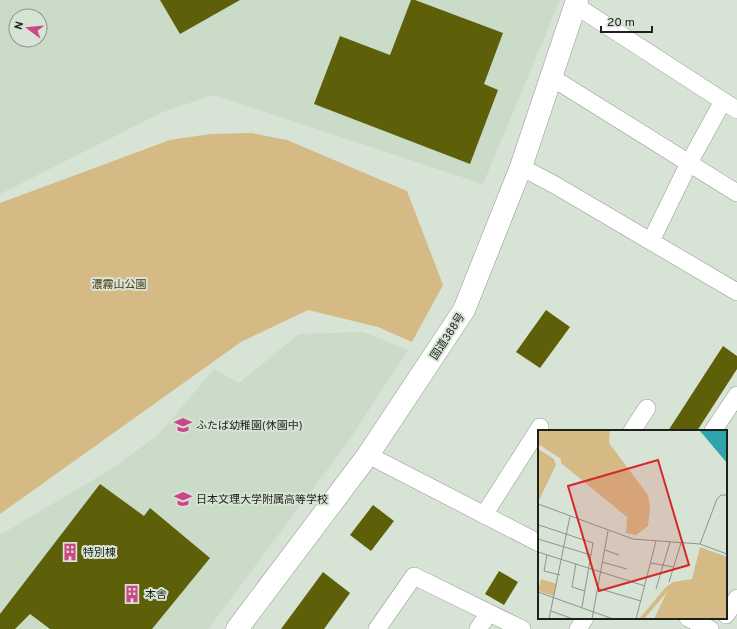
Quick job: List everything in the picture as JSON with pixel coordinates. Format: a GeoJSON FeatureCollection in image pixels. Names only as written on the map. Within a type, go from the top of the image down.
{"type":"FeatureCollection","features":[{"type":"Feature","properties":{"kind":"highway","name":"国道388号"},"geometry":{"type":"LineString","coordinates":[[237,629],[368,455],[464,310],[521,167],[576,2]]}},
{"type":"Feature","properties":{"kind":"street"},"geometry":{"type":"LineString","coordinates":[[576,2],[730,105],[689,163],[651,241]]}},
{"type":"Feature","properties":{"kind":"street"},"geometry":{"type":"LineString","coordinates":[[551,77],[737,193]]}},
{"type":"Feature","properties":{"kind":"street"},"geometry":{"type":"LineString","coordinates":[[521,167],[555,185],[737,292]]}},
{"type":"Feature","properties":{"kind":"street"},"geometry":{"type":"LineString","coordinates":[[714,430],[737,395]]}},
{"type":"Feature","properties":{"kind":"street"},"geometry":{"type":"LineString","coordinates":[[633,430],[647,408]]}},
{"type":"Feature","properties":{"kind":"street"},"geometry":{"type":"LineString","coordinates":[[484,514],[538,430]]}},
{"type":"Feature","properties":{"kind":"street"},"geometry":{"type":"LineString","coordinates":[[368,455],[538,542]]}},
{"type":"Feature","properties":{"kind":"street"},"geometry":{"type":"LineString","coordinates":[[377,629],[414,576],[522,629]]}},
{"type":"Feature","properties":{"kind":"street"},"geometry":{"type":"LineString","coordinates":[[727,613],[737,598]]}},
{"type":"Feature","properties":{"kind":"street"},"geometry":{"type":"LineString","coordinates":[[478,629],[489,613]]}},
{"type":"Feature","properties":{"kind":"street"},"geometry":{"type":"LineString","coordinates":[[578,629],[584,619]]}},
{"type":"Feature","properties":{"kind":"street"},"geometry":{"type":"LineString","coordinates":[[690,619],[710,629]]}},
{"type":"Feature","properties":{"kind":"street"},"geometry":{"type":"LineString","coordinates":[[717,629],[723,619]]}},
{"type":"Feature","properties":{"kind":"shaded area"},"geometry":{"type":"Polygon","coordinates":[[[0,0],[560,0],[483,184],[214,95],[163,112],[0,194],[0,0]]]}},
{"type":"Feature","properties":{"kind":"shaded area","name":"日本文理大学附属高等学校"},"geometry":{"type":"Polygon","coordinates":[[[363,332],[408,350],[348,442],[208,629],[0,629],[0,535],[113,468],[159,434],[214,369],[239,383],[299,334],[363,332]]]}},
{"type":"Feature","properties":{"kind":"green space","name":"濃霧山公園"},"geometry":{"type":"Polygon","coordinates":[[[252,133],[287,140],[407,191],[443,285],[412,342],[378,327],[308,310],[241,342],[0,514],[0,203],[170,140],[210,134],[252,133]]]}},
{"type":"Feature","properties":{"kind":"building"},"geometry":{"type":"Polygon","coordinates":[[[160,0],[240,0],[180,34],[160,0]]]}},
{"type":"Feature","properties":{"kind":"building"},"geometry":{"type":"Polygon","coordinates":[[[411,0],[415,0],[503,33],[484,84],[498,90],[470,164],[314,104],[340,36],[390,55],[411,0]]]}},
{"type":"Feature","properties":{"kind":"building"},"geometry":{"type":"Polygon","coordinates":[[[546,310],[570,327],[540,368],[516,352],[546,310]]]}},
{"type":"Feature","properties":{"kind":"building"},"geometry":{"type":"Polygon","coordinates":[[[723,346],[737,356],[737,369],[698,430],[669,430],[723,346]]]}},
{"type":"Feature","properties":{"kind":"building"},"geometry":{"type":"Polygon","coordinates":[[[100,484],[144,516],[150,508],[210,558],[152,629],[50,629],[30,614],[15,629],[0,629],[0,614],[100,484]]]}},
{"type":"Feature","properties":{"kind":"building"},"geometry":{"type":"Polygon","coordinates":[[[373,505],[394,521],[371,551],[350,535],[373,505]]]}},
{"type":"Feature","properties":{"kind":"building"},"geometry":{"type":"Polygon","coordinates":[[[499,571],[518,582],[504,605],[485,594],[499,571]]]}},
{"type":"Feature","properties":{"kind":"building"},"geometry":{"type":"Polygon","coordinates":[[[323,572],[350,593],[324,629],[281,629],[323,572]]]}},
{"type":"Feature","properties":{"kind":"place","name":"ふたば幼稚園(休園中)"},"geometry":{"type":"Point","coordinates":[183,425]}},
{"type":"Feature","properties":{"kind":"place","name":"日本文理大学附属高等学校"},"geometry":{"type":"Point","coordinates":[183,499]}},
{"type":"Feature","properties":{"kind":"place","name":"特別棟"},"geometry":{"type":"Point","coordinates":[70,552]}},
{"type":"Feature","properties":{"kind":"place","name":"本舎"},"geometry":{"type":"Point","coordinates":[132,594]}}]}
